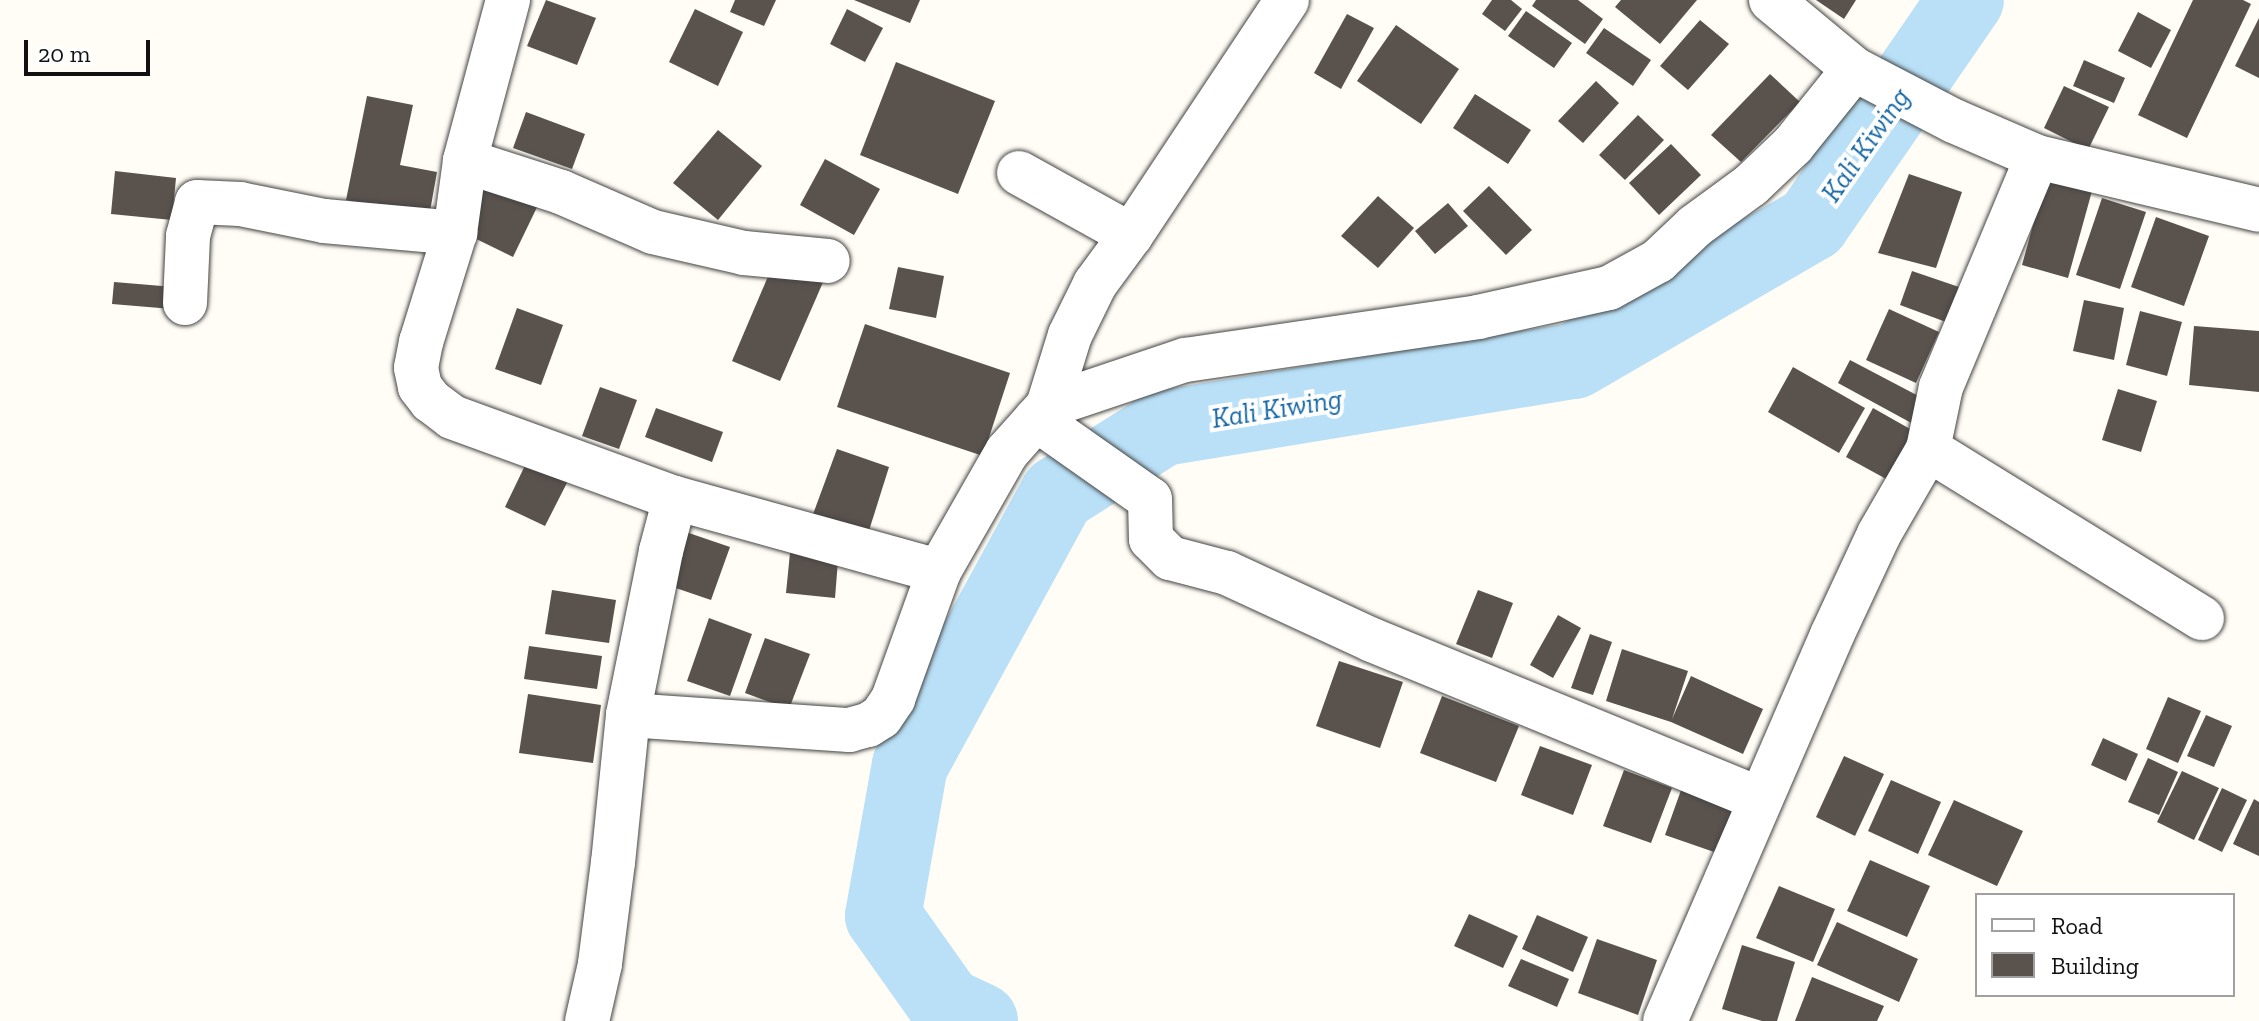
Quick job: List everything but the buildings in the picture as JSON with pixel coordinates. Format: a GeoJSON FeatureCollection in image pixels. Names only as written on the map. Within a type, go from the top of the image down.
{"type":"FeatureCollection","features":[{"type":"Feature","properties":{"kind":"street"},"geometry":{"type":"LineString","coordinates":[[508,0],[465,161],[455,233],[416,368],[420,387],[431,401],[452,417],[675,498],[939,571]]}},
{"type":"Feature","properties":{"kind":"street"},"geometry":{"type":"LineString","coordinates":[[1047,420],[1076,322],[1095,284],[1287,0]]}},
{"type":"Feature","properties":{"kind":"street"},"geometry":{"type":"LineString","coordinates":[[1771,0],[1859,72],[1954,121],[2037,157],[2259,210]]}},
{"type":"Feature","properties":{"kind":"street"},"geometry":{"type":"LineString","coordinates":[[628,715],[849,730],[868,725],[881,717],[893,699],[939,571],[1007,452],[1047,420],[1185,360],[1450,322],[1609,288],[1658,261],[1695,226],[1751,185],[1793,145],[1859,72]]}},
{"type":"Feature","properties":{"kind":"street"},"geometry":{"type":"LineString","coordinates":[[1665,1021],[1879,534],[1928,449],[1941,387],[2037,157]]}},
{"type":"Feature","properties":{"kind":"street"},"geometry":{"type":"LineString","coordinates":[[465,161],[561,192],[653,232],[744,253],[828,261]]}},
{"type":"Feature","properties":{"kind":"street"},"geometry":{"type":"LineString","coordinates":[[1019,173],[1131,235]]}},
{"type":"Feature","properties":{"kind":"street"},"geometry":{"type":"LineString","coordinates":[[185,303],[188,236],[197,202],[240,204],[324,221],[455,233]]}},
{"type":"Feature","properties":{"kind":"street"},"geometry":{"type":"LineString","coordinates":[[1047,420],[1150,499],[1151,539],[1170,558],[1227,573],[1372,640],[1760,799]]}},
{"type":"Feature","properties":{"kind":"street"},"geometry":{"type":"LineString","coordinates":[[1928,449],[2202,618]]}},
{"type":"Feature","properties":{"kind":"street"},"geometry":{"type":"LineString","coordinates":[[587,1021],[606,920],[628,715],[661,551],[675,498]]}},
{"type":"Feature","properties":{"kind":"waterway","name":"Kali Kiwing"},"geometry":{"type":"LineString","coordinates":[[980,1021],[946,1005],[883,916],[910,765],[1058,494],[1163,428],[1574,361],[1812,223],[1966,0]]}}]}
